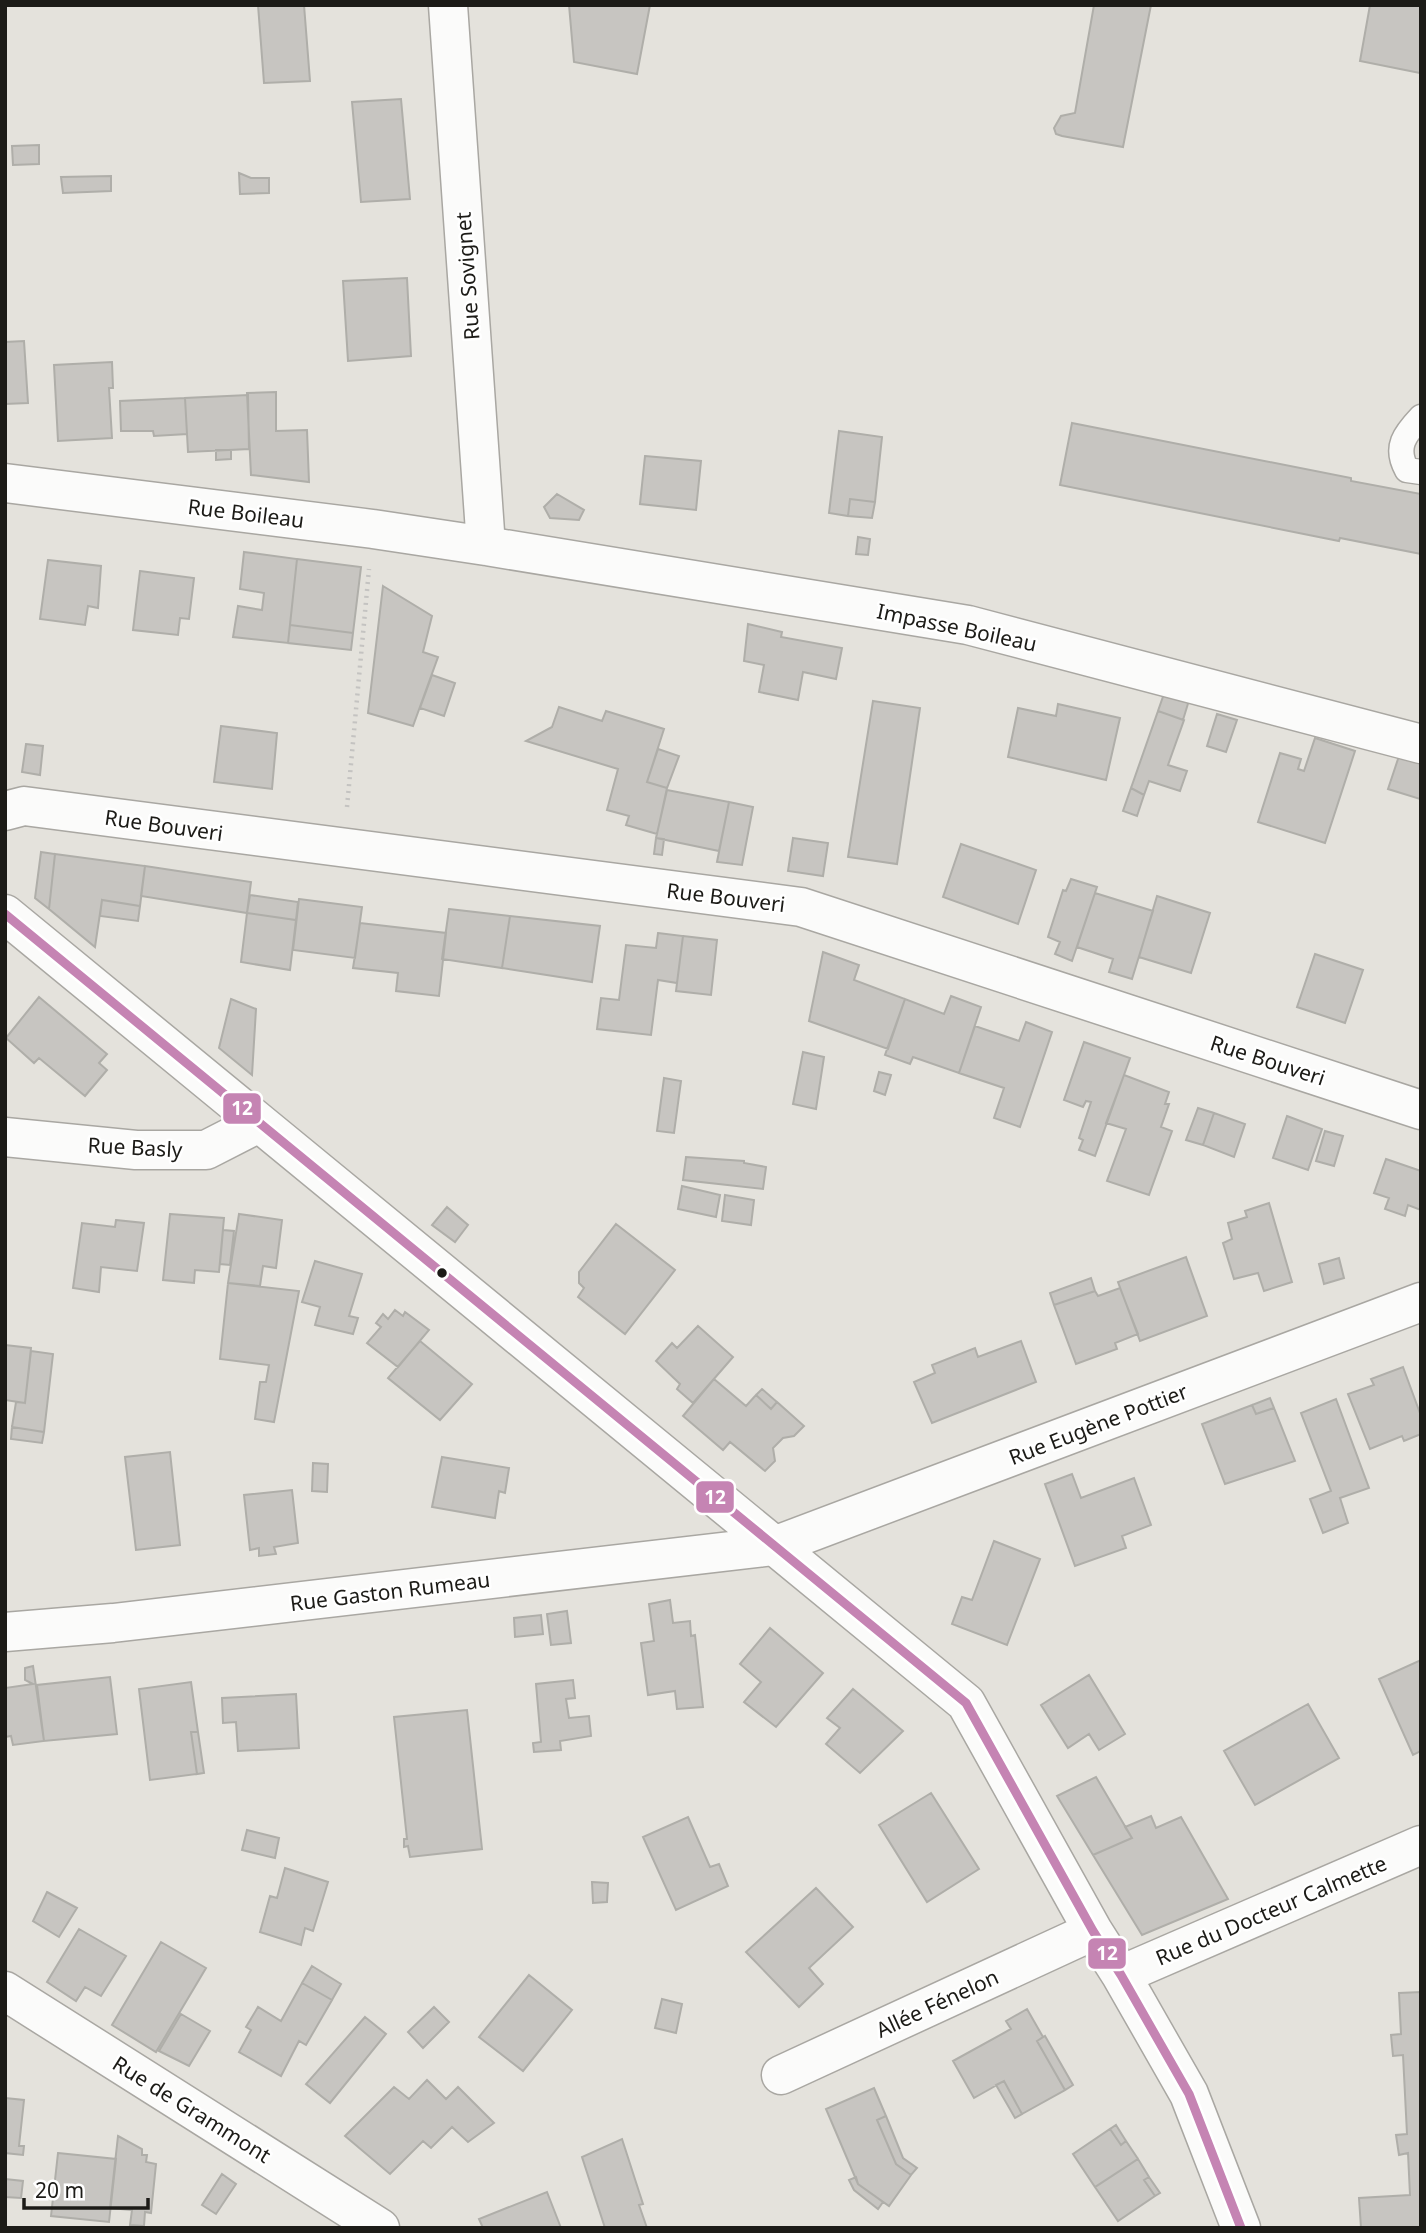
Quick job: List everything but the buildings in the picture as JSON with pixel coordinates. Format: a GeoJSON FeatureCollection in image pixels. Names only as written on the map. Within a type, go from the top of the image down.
{"type":"FeatureCollection","features":[{"type":"Feature","properties":{"kind":"street","name":"Rue Sovignet"},"geometry":{"type":"LineString","coordinates":[[448,5],[486,546]]}},
{"type":"Feature","properties":{"kind":"street","name":"Rue Boileau"},"geometry":{"type":"LineString","coordinates":[[5,483],[373,529],[486,546]]}},
{"type":"Feature","properties":{"kind":"street","name":"Impasse Boileau"},"geometry":{"type":"LineString","coordinates":[[486,546],[968,625],[1421,744]]}},
{"type":"Feature","properties":{"kind":"street","name":"Rue Bouveri"},"geometry":{"type":"LineString","coordinates":[[5,811],[24,806],[801,906],[1421,1111]]}},
{"type":"Feature","properties":{"kind":"street"},"geometry":{"type":"LineString","coordinates":[[5,914],[966,1703],[1093,1931],[1189,2094],[1241,2228]]}},
{"type":"Feature","properties":{"kind":"street","name":"Rue Basly"},"geometry":{"type":"LineString","coordinates":[[5,1137],[136,1150],[206,1150],[259,1122]]}},
{"type":"Feature","properties":{"kind":"street","name":"Rue Eugène Pottier"},"geometry":{"type":"LineString","coordinates":[[774,1546],[1421,1302]]}},
{"type":"Feature","properties":{"kind":"street","name":"Rue Gaston Rumeau"},"geometry":{"type":"LineString","coordinates":[[5,1632],[113,1623],[774,1546]]}},
{"type":"Feature","properties":{"kind":"street","name":"Rue du Docteur Calmette"},"geometry":{"type":"LineString","coordinates":[[1121,1975],[1421,1845]]}},
{"type":"Feature","properties":{"kind":"street","name":"Allée Fénelon"},"geometry":{"type":"LineString","coordinates":[[781,2075],[1093,1931]]}},
{"type":"Feature","properties":{"kind":"street","name":"Rue de Grammont"},"geometry":{"type":"LineString","coordinates":[[5,1991],[380,2228]]}},
{"type":"Feature","properties":{"kind":"lane"},"geometry":{"type":"LineString","coordinates":[[1421,417],[1404,434],[1401,458],[1407,470],[1421,472]]}},
{"type":"Feature","properties":{"kind":"path"},"geometry":{"type":"LineString","coordinates":[[344,849],[373,529]]}},
{"type":"Feature","properties":{"kind":"transit line","name":"12"},"geometry":{"type":"LineString","coordinates":[[5,914],[966,1703],[1093,1931],[1189,2094],[1241,2228]]}}]}
